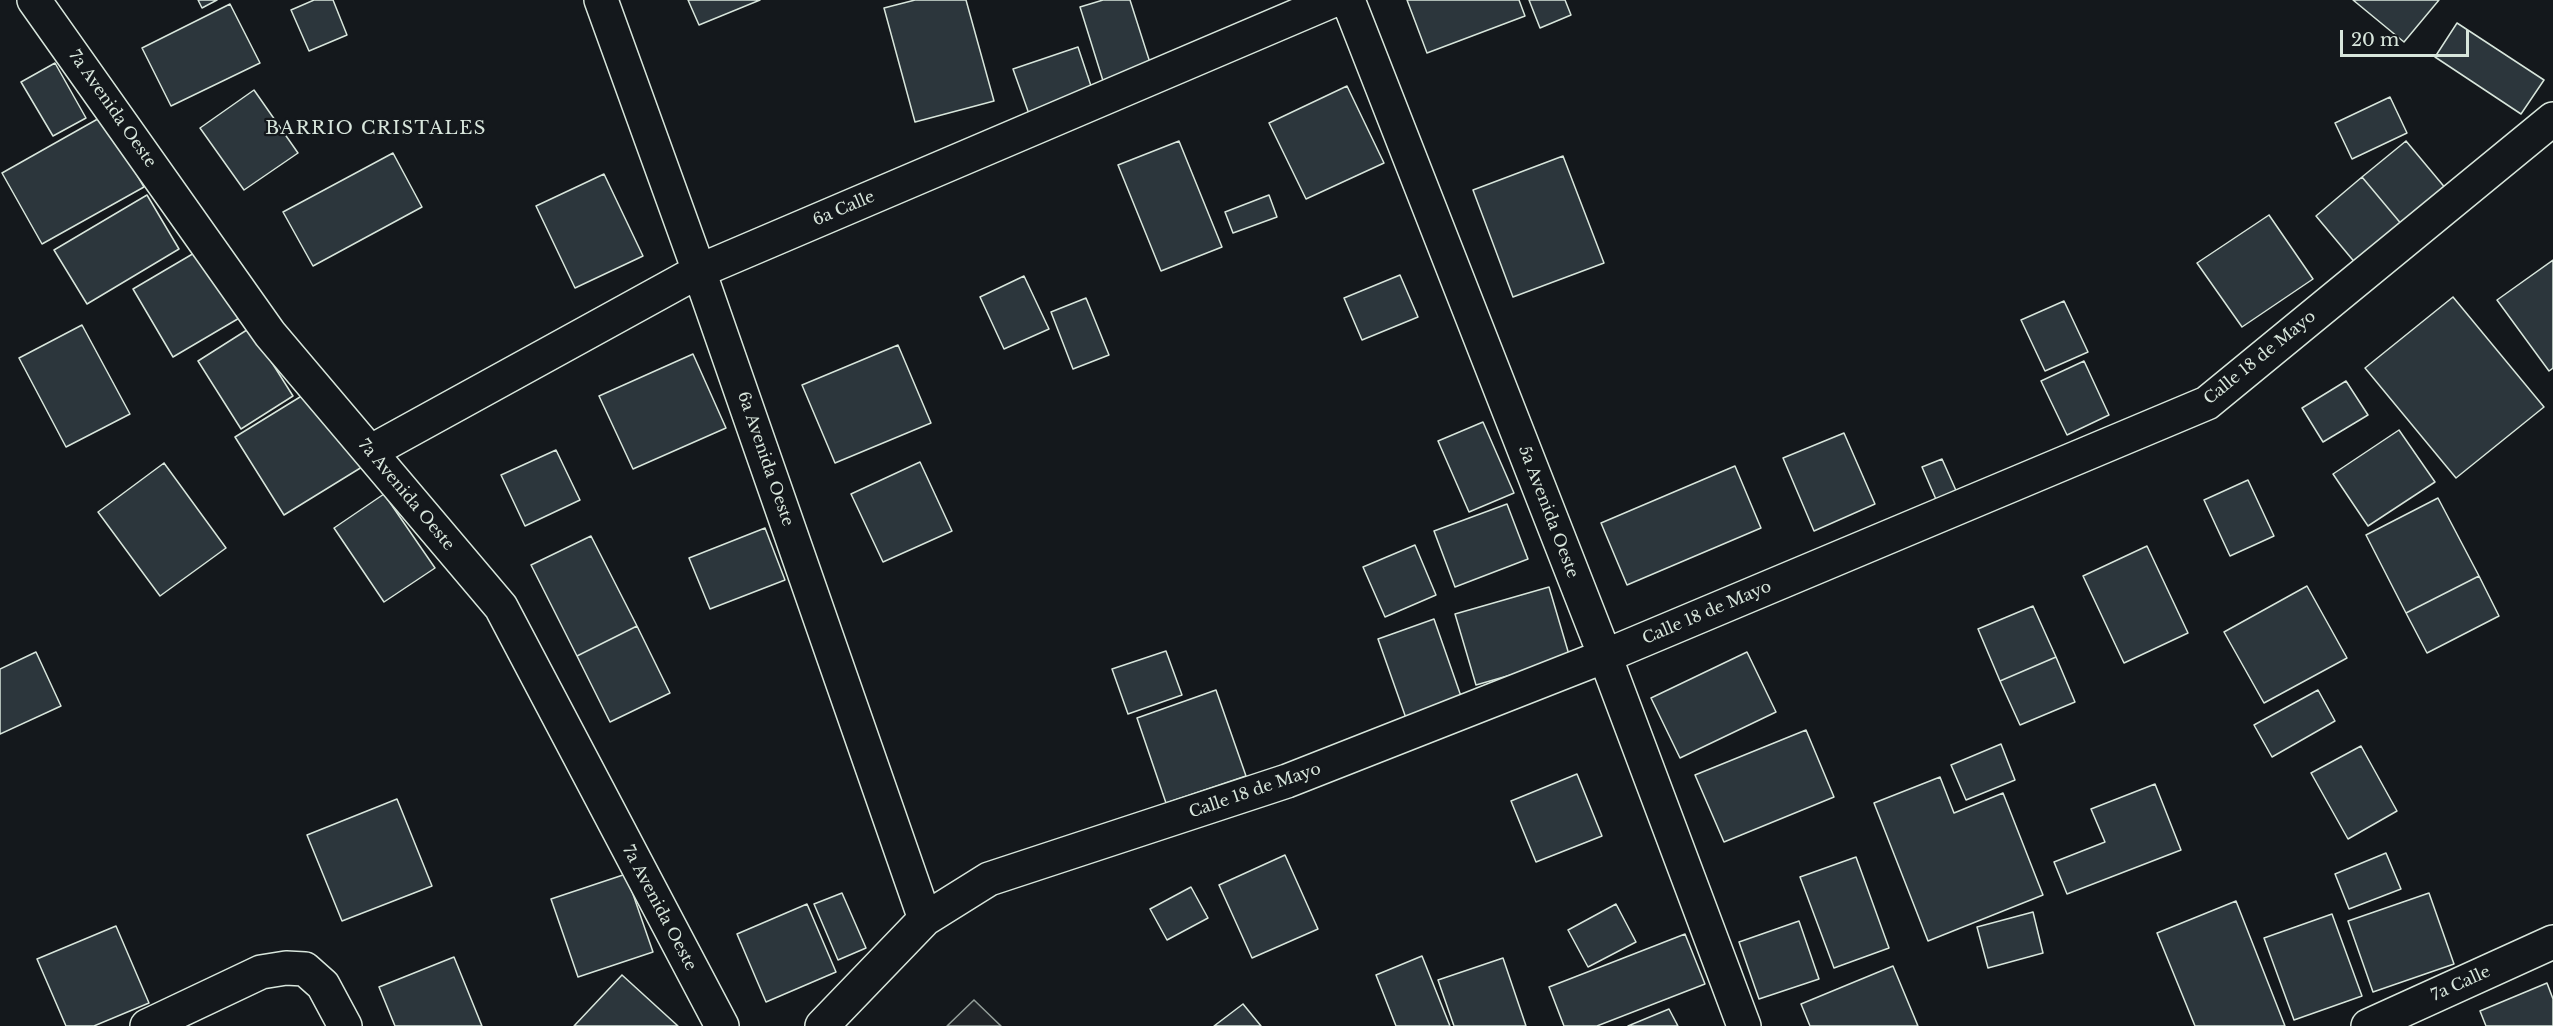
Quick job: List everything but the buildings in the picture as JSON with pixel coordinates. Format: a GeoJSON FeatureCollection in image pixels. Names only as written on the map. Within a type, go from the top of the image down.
{"type":"FeatureCollection","features":[{"type":"Feature","properties":{"kind":"street","name":"7a Avenida Oeste"},"geometry":{"type":"LineString","coordinates":[[34,0],[270,334],[501,607],[722,1026]]}},
{"type":"Feature","properties":{"kind":"street","name":"6a Avenida Oeste"},"geometry":{"type":"LineString","coordinates":[[601,0],[699,271],[925,918]]}},
{"type":"Feature","properties":{"kind":"street","name":"6a Calle"},"geometry":{"type":"LineString","coordinates":[[370,452],[699,271],[1334,0]]}},
{"type":"Feature","properties":{"kind":"street","name":"5a Avenida Oeste"},"geometry":{"type":"LineString","coordinates":[[1348,0],[1605,656],[1744,1026]]}},
{"type":"Feature","properties":{"kind":"street","name":"Calle 18 de Mayo"},"geometry":{"type":"LineString","coordinates":[[822,1026],[925,918],[989,879],[1287,781],[1605,656],[2207,403],[2553,119]]}},
{"type":"Feature","properties":{"kind":"street","name":"7a Calle"},"geometry":{"type":"LineString","coordinates":[[2368,1026],[2553,942]]}},
{"type":"Feature","properties":{"kind":"street"},"geometry":{"type":"LineString","coordinates":[[147,1026],[261,972],[286,968],[305,969],[323,985],[345,1026]]}},
{"type":"Feature","properties":{"kind":"shaded area"},"geometry":{"type":"Polygon","coordinates":[[[974,1000],[1001,1026],[947,1026],[974,1000]]]}},
{"type":"Feature","properties":{"kind":"district","name":"BARRIO CRISTALES"},"geometry":{"type":"Point","coordinates":[376,129]}}]}
